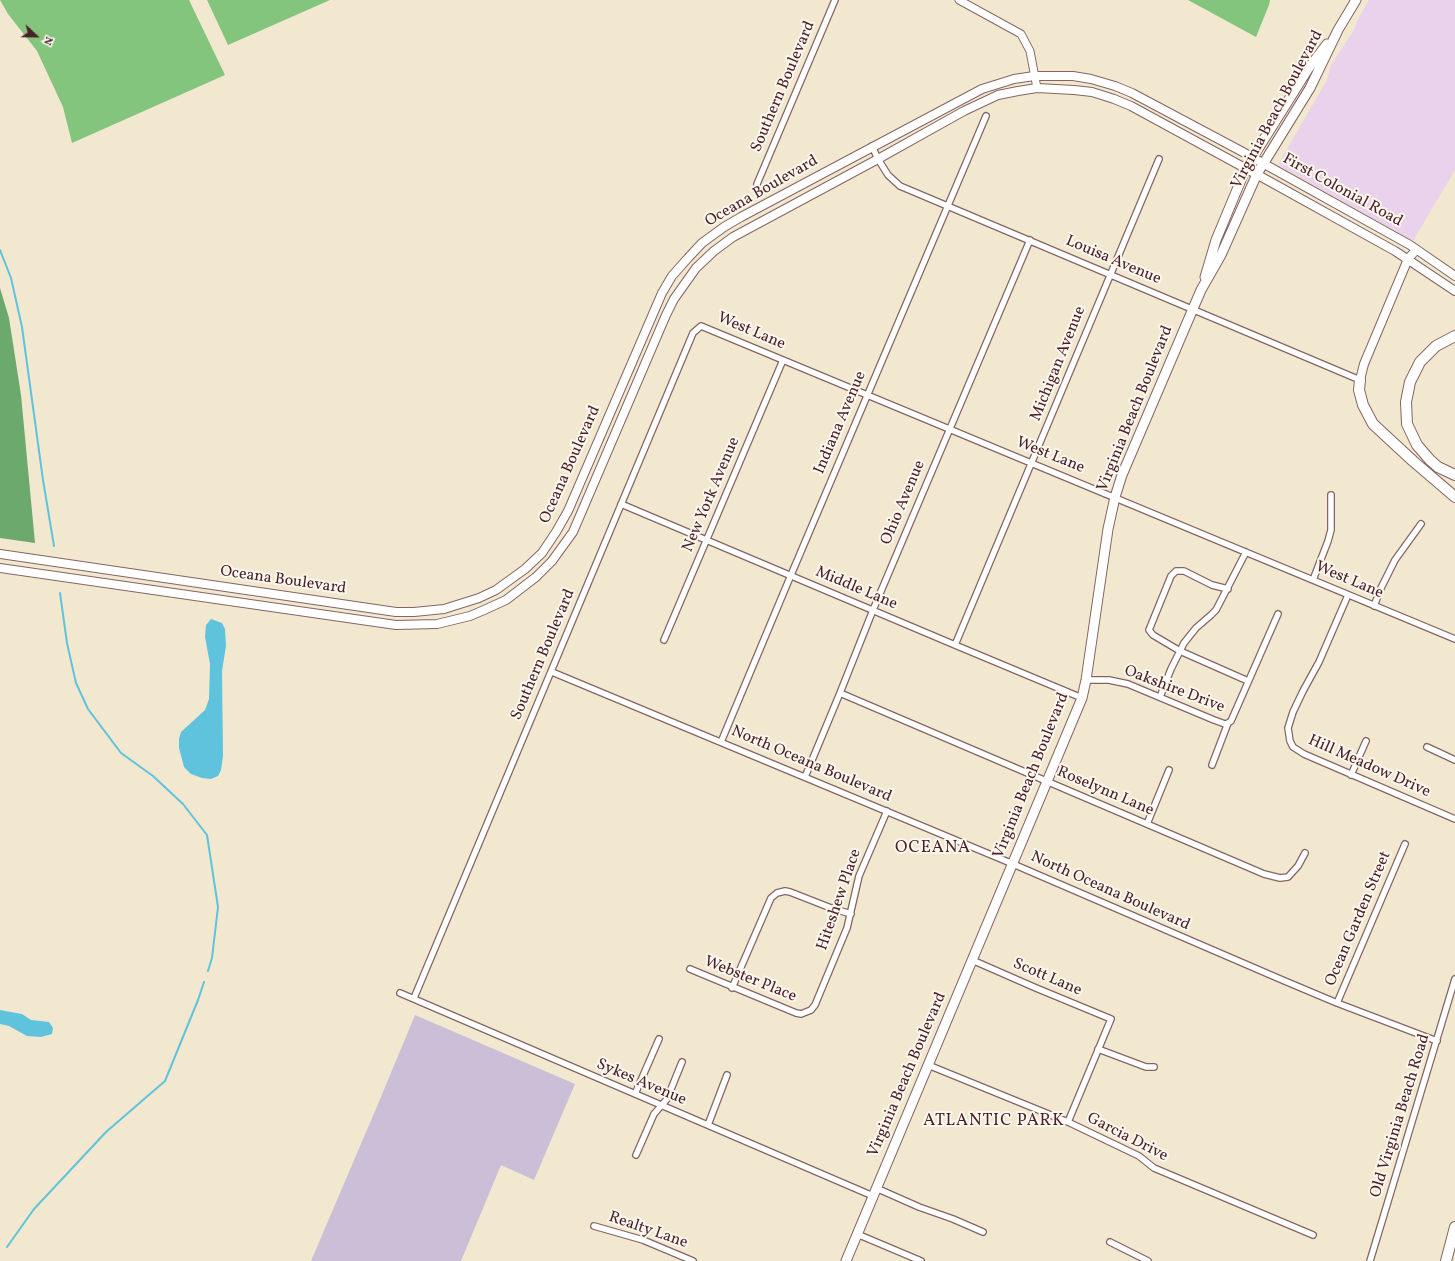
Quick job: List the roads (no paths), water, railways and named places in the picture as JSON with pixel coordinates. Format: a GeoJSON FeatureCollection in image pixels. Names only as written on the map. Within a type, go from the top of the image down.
{"type":"FeatureCollection","features":[{"type":"Feature","properties":{"kind":"highway"},"geometry":{"type":"LineString","coordinates":[[1455,336],[1436,346],[1420,362],[1410,382],[1406,402],[1407,424],[1417,445],[1438,467],[1455,475]]}},
{"type":"Feature","properties":{"kind":"highway"},"geometry":{"type":"LineString","coordinates":[[1360,380],[1359,390],[1362,401],[1367,415],[1373,424],[1455,497]]}},
{"type":"Feature","properties":{"kind":"highway"},"geometry":{"type":"LineString","coordinates":[[1446,1261],[1455,1227]]}},
{"type":"Feature","properties":{"kind":"main road","name":"Virginia Beach Boulevard"},"geometry":{"type":"LineString","coordinates":[[846,1261],[1082,698],[1086,680],[1104,550],[1115,497],[1122,475],[1192,310],[1201,290],[1221,255],[1257,174],[1314,81],[1338,30],[1356,0]]}},
{"type":"Feature","properties":{"kind":"main road","name":"Virginia Beach Boulevard"},"geometry":{"type":"LineString","coordinates":[[1201,290],[1212,251],[1246,168],[1308,68],[1338,30]]}},
{"type":"Feature","properties":{"kind":"main road","name":"First Colonial Road"},"geometry":{"type":"LineString","coordinates":[[1034,76],[1073,76],[1091,79],[1115,86],[1150,101],[1264,163],[1416,250],[1455,276]]}},
{"type":"Feature","properties":{"kind":"main road","name":"Oceana Boulevard"},"geometry":{"type":"LineString","coordinates":[[0,554],[402,612],[444,609],[480,598],[496,590],[525,569],[542,553],[556,532],[568,511],[654,310],[672,276],[702,243],[724,227],[872,146],[982,89],[1014,79],[1034,76]]}},
{"type":"Feature","properties":{"kind":"main road","name":"First Colonial Road"},"geometry":{"type":"LineString","coordinates":[[1037,88],[1092,92],[1131,106],[1257,174],[1408,259],[1455,291]]}},
{"type":"Feature","properties":{"kind":"main road","name":"Oceana Boulevard"},"geometry":{"type":"LineString","coordinates":[[0,568],[396,625],[426,625],[457,620],[506,600],[536,577],[552,561],[573,532],[666,315],[674,299],[696,268],[714,251],[733,238],[982,102],[998,95],[1037,88]]}},
{"type":"Feature","properties":{"kind":"main road"},"geometry":{"type":"LineString","coordinates":[[1360,380],[1364,364],[1408,259],[1416,250]]}},
{"type":"Feature","properties":{"kind":"main road"},"geometry":{"type":"LineString","coordinates":[[249,604],[252,591]]}},
{"type":"Feature","properties":{"kind":"main road"},"geometry":{"type":"LineString","coordinates":[[480,598],[484,610]]}},
{"type":"Feature","properties":{"kind":"street","name":"Southern Boulevard"},"geometry":{"type":"LineString","coordinates":[[756,184],[834,0]]}},
{"type":"Feature","properties":{"kind":"street"},"geometry":{"type":"LineString","coordinates":[[959,0],[1021,34],[1030,51],[1037,88]]}},
{"type":"Feature","properties":{"kind":"street","name":"Indiana Avenue"},"geometry":{"type":"LineString","coordinates":[[722,742],[791,575],[986,116]]}},
{"type":"Feature","properties":{"kind":"street","name":"Louisa Avenue"},"geometry":{"type":"LineString","coordinates":[[872,146],[888,175],[900,186],[1360,380]]}},
{"type":"Feature","properties":{"kind":"street","name":"Michigan Avenue"},"geometry":{"type":"LineString","coordinates":[[955,645],[1159,159]]}},
{"type":"Feature","properties":{"kind":"street","name":"Ohio Avenue"},"geometry":{"type":"LineString","coordinates":[[805,777],[873,610],[1030,240]]}},
{"type":"Feature","properties":{"kind":"street","name":"Southern Boulevard"},"geometry":{"type":"LineString","coordinates":[[414,998],[693,333],[701,326]]}},
{"type":"Feature","properties":{"kind":"street","name":"West Lane"},"geometry":{"type":"LineString","coordinates":[[701,326],[1455,639]]}},
{"type":"Feature","properties":{"kind":"street","name":"New York Avenue"},"geometry":{"type":"LineString","coordinates":[[664,640],[783,360]]}},
{"type":"Feature","properties":{"kind":"street"},"geometry":{"type":"LineString","coordinates":[[1313,580],[1331,530],[1331,495]]}},
{"type":"Feature","properties":{"kind":"street","name":"Middle Lane"},"geometry":{"type":"LineString","coordinates":[[621,504],[1082,698]]}},
{"type":"Feature","properties":{"kind":"street"},"geometry":{"type":"LineString","coordinates":[[1374,606],[1380,588],[1395,560],[1421,524]]}},
{"type":"Feature","properties":{"kind":"street"},"geometry":{"type":"LineString","coordinates":[[1160,697],[1180,651],[1189,635],[1216,610],[1228,590],[1246,552]]}},
{"type":"Feature","properties":{"kind":"street"},"geometry":{"type":"LineString","coordinates":[[1228,590],[1212,585],[1184,570],[1172,573],[1149,630],[1152,635],[1180,651],[1248,681]]}},
{"type":"Feature","properties":{"kind":"street","name":"Hill Meadow Drive"},"geometry":{"type":"LineString","coordinates":[[1348,595],[1319,662],[1293,712],[1288,728],[1290,741],[1297,750],[1351,775],[1455,819]]}},
{"type":"Feature","properties":{"kind":"street"},"geometry":{"type":"LineString","coordinates":[[1212,765],[1228,724],[1278,614]]}},
{"type":"Feature","properties":{"kind":"street","name":"North Oceana Boulevard"},"geometry":{"type":"LineString","coordinates":[[552,672],[1013,864],[1152,925],[1337,1003],[1437,1041]]}},
{"type":"Feature","properties":{"kind":"street","name":"Oakshire Drive"},"geometry":{"type":"LineString","coordinates":[[1086,680],[1117,681],[1214,720],[1228,724]]}},
{"type":"Feature","properties":{"kind":"street","name":"Roselynn Lane"},"geometry":{"type":"LineString","coordinates":[[840,693],[1264,874],[1280,878],[1288,877],[1292,874],[1305,853]]}},
{"type":"Feature","properties":{"kind":"street"},"geometry":{"type":"LineString","coordinates":[[1351,775],[1366,741]]}},
{"type":"Feature","properties":{"kind":"street"},"geometry":{"type":"LineString","coordinates":[[1427,747],[1455,760]]}},
{"type":"Feature","properties":{"kind":"street"},"geometry":{"type":"LineString","coordinates":[[1147,824],[1169,770]]}},
{"type":"Feature","properties":{"kind":"street","name":"Hiteshew Place"},"geometry":{"type":"LineString","coordinates":[[827,976],[847,928],[859,876],[887,811]]}},
{"type":"Feature","properties":{"kind":"street","name":"Ocean Garden Street"},"geometry":{"type":"LineString","coordinates":[[1337,1003],[1405,844]]}},
{"type":"Feature","properties":{"kind":"street"},"geometry":{"type":"LineString","coordinates":[[732,988],[771,898],[777,893],[786,891],[790,892],[851,914]]}},
{"type":"Feature","properties":{"kind":"street","name":"Scott Lane"},"geometry":{"type":"LineString","coordinates":[[972,960],[1111,1019],[1098,1049]]}},
{"type":"Feature","properties":{"kind":"street","name":"Webster Place"},"geometry":{"type":"LineString","coordinates":[[690,969],[732,988],[801,1014],[811,1010],[815,1005],[827,976]]}},
{"type":"Feature","properties":{"kind":"street","name":"Old Virginia Beach Road"},"geometry":{"type":"LineString","coordinates":[[1370,1261],[1455,979]]}},
{"type":"Feature","properties":{"kind":"street","name":"Sykes Avenue"},"geometry":{"type":"LineString","coordinates":[[400,993],[708,1125],[875,1192],[954,1219],[983,1232]]}},
{"type":"Feature","properties":{"kind":"street"},"geometry":{"type":"LineString","coordinates":[[635,1094],[660,1039]]}},
{"type":"Feature","properties":{"kind":"street"},"geometry":{"type":"LineString","coordinates":[[1068,1122],[1098,1049],[1146,1067],[1154,1067]]}},
{"type":"Feature","properties":{"kind":"street"},"geometry":{"type":"LineString","coordinates":[[636,1155],[654,1114],[670,1093],[682,1062]]}},
{"type":"Feature","properties":{"kind":"street","name":"Garcia Drive"},"geometry":{"type":"LineString","coordinates":[[928,1065],[1068,1122],[1139,1156],[1154,1168],[1312,1235]]}},
{"type":"Feature","properties":{"kind":"street"},"geometry":{"type":"LineString","coordinates":[[708,1125],[727,1075]]}},
{"type":"Feature","properties":{"kind":"street","name":"Realty Lane"},"geometry":{"type":"LineString","coordinates":[[594,1226],[642,1240],[693,1261]]}},
{"type":"Feature","properties":{"kind":"street"},"geometry":{"type":"LineString","coordinates":[[857,1234],[921,1261]]}},
{"type":"Feature","properties":{"kind":"street"},"geometry":{"type":"LineString","coordinates":[[1110,1242],[1148,1261]]}},
{"type":"Feature","properties":{"kind":"water"},"geometry":{"type":"Polygon","coordinates":[[[211,619],[222,623],[225,629],[226,646],[222,671],[223,756],[221,770],[218,776],[211,779],[202,778],[191,774],[184,767],[179,748],[179,739],[181,732],[205,710],[209,699],[210,664],[205,637],[206,625],[211,619]]]}},
{"type":"Feature","properties":{"kind":"water"},"geometry":{"type":"Polygon","coordinates":[[[0,1010],[22,1014],[31,1020],[49,1022],[53,1028],[52,1034],[41,1037],[27,1036],[9,1026],[0,1024],[0,1010]]]}},
{"type":"Feature","properties":{"kind":"waterway"},"geometry":{"type":"LineString","coordinates":[[0,250],[11,278],[22,327],[43,480],[54,546]]}},
{"type":"Feature","properties":{"kind":"waterway"},"geometry":{"type":"LineString","coordinates":[[60,593],[67,643],[76,683],[88,709],[121,753],[153,776],[183,804],[207,835],[218,907],[212,958],[208,971]]}},
{"type":"Feature","properties":{"kind":"waterway"},"geometry":{"type":"LineString","coordinates":[[7,1247],[34,1209],[106,1132],[165,1081],[204,982]]}},
{"type":"Feature","properties":{"kind":"district","name":"OCEANA"},"geometry":{"type":"Point","coordinates":[933,849]}},
{"type":"Feature","properties":{"kind":"district","name":"ATLANTIC PARK"},"geometry":{"type":"Point","coordinates":[994,1122]}}]}
